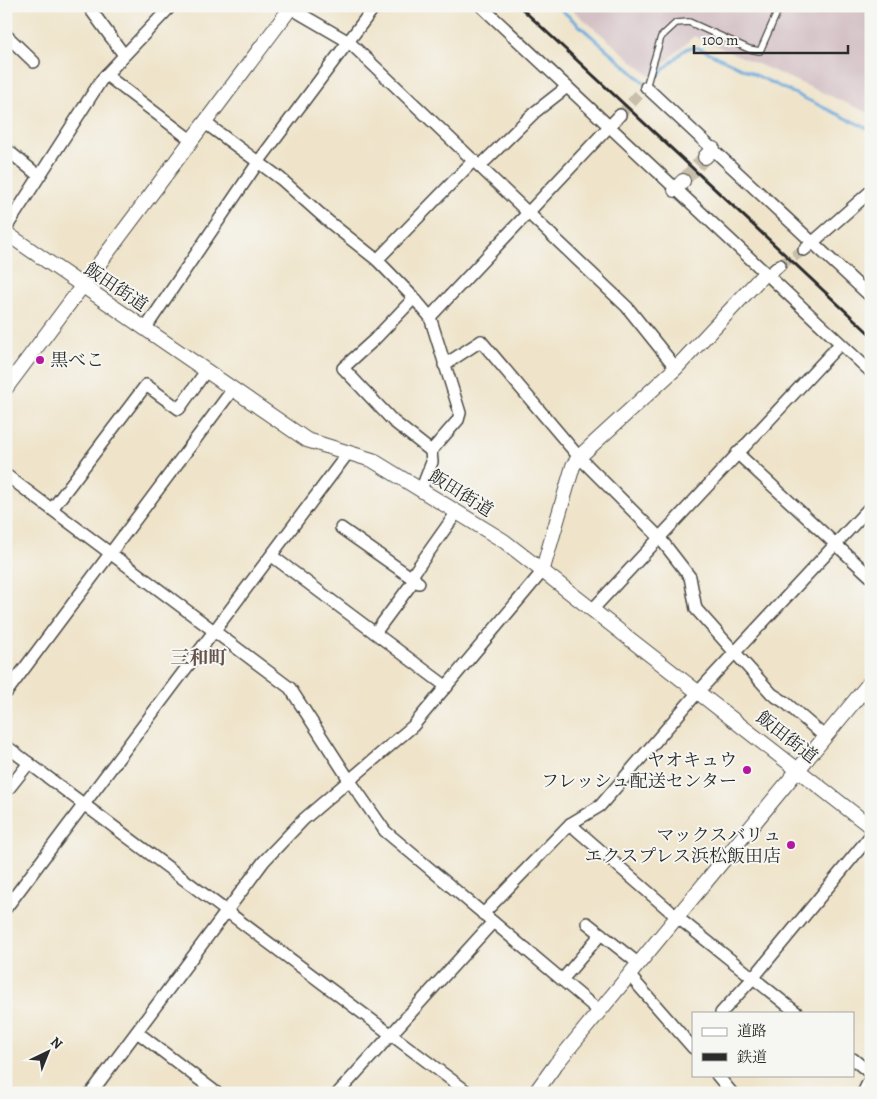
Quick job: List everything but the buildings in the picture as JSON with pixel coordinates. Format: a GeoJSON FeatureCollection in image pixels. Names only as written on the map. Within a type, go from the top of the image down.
{"type":"FeatureCollection","features":[{"type":"Feature","properties":{"kind":"street"},"geometry":{"type":"LineString","coordinates":[[88,6],[124,55]]}},
{"type":"Feature","properties":{"kind":"street"},"geometry":{"type":"LineString","coordinates":[[6,228],[18,214],[39,176],[106,75],[171,6]]}},
{"type":"Feature","properties":{"kind":"street"},"geometry":{"type":"LineString","coordinates":[[145,329],[259,161],[375,6]]}},
{"type":"Feature","properties":{"kind":"street"},"geometry":{"type":"LineString","coordinates":[[481,6],[609,127],[679,185],[766,275],[871,372]]}},
{"type":"Feature","properties":{"kind":"street"},"geometry":{"type":"LineString","coordinates":[[6,388],[290,7],[349,42],[628,307],[676,368]]}},
{"type":"Feature","properties":{"kind":"street"},"geometry":{"type":"LineString","coordinates":[[6,35],[34,62]]}},
{"type":"Feature","properties":{"kind":"street"},"geometry":{"type":"LineString","coordinates":[[106,75],[191,140]]}},
{"type":"Feature","properties":{"kind":"street"},"geometry":{"type":"LineString","coordinates":[[377,260],[477,163],[566,87]]}},
{"type":"Feature","properties":{"kind":"street"},"geometry":{"type":"LineString","coordinates":[[646,87],[709,153],[814,242],[871,296]]}},
{"type":"Feature","properties":{"kind":"street"},"geometry":{"type":"LineString","coordinates":[[430,318],[620,115]]}},
{"type":"Feature","properties":{"kind":"street"},"geometry":{"type":"LineString","coordinates":[[204,122],[259,161],[328,221],[377,260],[414,298],[430,318],[460,413],[458,420],[431,451],[432,462],[421,490]]}},
{"type":"Feature","properties":{"kind":"street"},"geometry":{"type":"LineString","coordinates":[[6,148],[39,176]]}},
{"type":"Feature","properties":{"kind":"street"},"geometry":{"type":"LineString","coordinates":[[804,250],[871,191]]}},
{"type":"Feature","properties":{"kind":"street","name":"飯田街道"},"geometry":{"type":"LineString","coordinates":[[6,233],[307,440],[372,460],[504,541],[871,827]]}},
{"type":"Feature","properties":{"kind":"street"},"geometry":{"type":"LineString","coordinates":[[91,1093],[226,911],[287,836],[413,726],[542,572],[573,466],[579,457],[676,368],[766,275],[780,265]]}},
{"type":"Feature","properties":{"kind":"street"},"geometry":{"type":"LineString","coordinates":[[414,298],[374,340],[343,368],[393,421],[431,451]]}},
{"type":"Feature","properties":{"kind":"street"},"geometry":{"type":"LineString","coordinates":[[444,366],[481,342],[579,457],[659,537],[690,577],[696,609],[772,694],[786,703],[824,736]]}},
{"type":"Feature","properties":{"kind":"street"},"geometry":{"type":"LineString","coordinates":[[592,610],[840,344]]}},
{"type":"Feature","properties":{"kind":"street"},"geometry":{"type":"LineString","coordinates":[[52,510],[146,385],[179,409],[206,371]]}},
{"type":"Feature","properties":{"kind":"street"},"geometry":{"type":"LineString","coordinates":[[6,693],[233,389]]}},
{"type":"Feature","properties":{"kind":"street"},"geometry":{"type":"LineString","coordinates":[[6,908],[348,453]]}},
{"type":"Feature","properties":{"kind":"street"},"geometry":{"type":"LineString","coordinates":[[737,454],[871,577]]}},
{"type":"Feature","properties":{"kind":"street"},"geometry":{"type":"LineString","coordinates":[[6,475],[290,688],[385,831],[599,1011]]}},
{"type":"Feature","properties":{"kind":"street"},"geometry":{"type":"LineString","coordinates":[[483,914],[570,824],[600,806],[698,692],[871,506]]}},
{"type":"Feature","properties":{"kind":"street"},"geometry":{"type":"LineString","coordinates":[[375,633],[415,580],[457,512]]}},
{"type":"Feature","properties":{"kind":"street"},"geometry":{"type":"LineString","coordinates":[[341,528],[415,580]]}},
{"type":"Feature","properties":{"kind":"street"},"geometry":{"type":"LineString","coordinates":[[272,556],[447,687]]}},
{"type":"Feature","properties":{"kind":"street"},"geometry":{"type":"LineString","coordinates":[[535,1093],[599,1011],[630,976],[824,736],[866,697],[871,682]]}},
{"type":"Feature","properties":{"kind":"street"},"geometry":{"type":"LineString","coordinates":[[6,746],[469,1093]]}},
{"type":"Feature","properties":{"kind":"street"},"geometry":{"type":"LineString","coordinates":[[6,792],[29,763]]}},
{"type":"Feature","properties":{"kind":"street"},"geometry":{"type":"LineString","coordinates":[[570,824],[677,917],[796,1012]]}},
{"type":"Feature","properties":{"kind":"street"},"geometry":{"type":"LineString","coordinates":[[722,1012],[754,977],[871,835]]}},
{"type":"Feature","properties":{"kind":"street"},"geometry":{"type":"LineString","coordinates":[[338,1093],[493,922]]}},
{"type":"Feature","properties":{"kind":"street"},"geometry":{"type":"LineString","coordinates":[[587,923],[639,964]]}},
{"type":"Feature","properties":{"kind":"street"},"geometry":{"type":"LineString","coordinates":[[562,980],[601,934]]}},
{"type":"Feature","properties":{"kind":"street"},"geometry":{"type":"LineString","coordinates":[[630,976],[692,1045]]}},
{"type":"Feature","properties":{"kind":"street"},"geometry":{"type":"LineString","coordinates":[[137,1032],[217,1093]]}},
{"type":"Feature","properties":{"kind":"street"},"geometry":{"type":"LineString","coordinates":[[854,1060],[871,1076],[863,1093]]}},
{"type":"Feature","properties":{"kind":"street"},"geometry":{"type":"LineString","coordinates":[[718,1076],[727,1091]]}},
{"type":"Feature","properties":{"kind":"lane"},"geometry":{"type":"LineString","coordinates":[[646,87],[661,37],[676,23],[689,22],[749,49],[760,52],[780,6]]}},
{"type":"Feature","properties":{"kind":"shaded area"},"geometry":{"type":"Polygon","coordinates":[[[568,6],[871,6],[871,114],[694,36],[650,76],[568,6]]]}},
{"type":"Feature","properties":{"kind":"waterway"},"geometry":{"type":"LineString","coordinates":[[557,6],[646,84],[650,83],[682,52],[688,48],[699,48],[871,130]]}},
{"type":"Feature","properties":{"kind":"tunnel"},"geometry":{"type":"LineString","coordinates":[[620,115],[646,87]]}},
{"type":"Feature","properties":{"kind":"tunnel"},"geometry":{"type":"LineString","coordinates":[[683,181],[705,157]]}},
{"type":"Feature","properties":{"kind":"tunnel"},"geometry":{"type":"LineString","coordinates":[[780,265],[804,250]]}},
{"type":"Feature","properties":{"kind":"railway"},"geometry":{"type":"LineString","coordinates":[[519,6],[871,335]]}},
{"type":"Feature","properties":{"kind":"place","name":"黒べこ"},"geometry":{"type":"Point","coordinates":[40,360]}},
{"type":"Feature","properties":{"kind":"place","name":"ヤオキュウ フレッシュ配送センター"},"geometry":{"type":"Point","coordinates":[747,770]}},
{"type":"Feature","properties":{"kind":"place","name":"マックスバリュ エクスプレス浜松飯田店"},"geometry":{"type":"Point","coordinates":[791,845]}},
{"type":"Feature","properties":{"kind":"district","name":"三和町"},"geometry":{"type":"Point","coordinates":[199,657]}}]}
